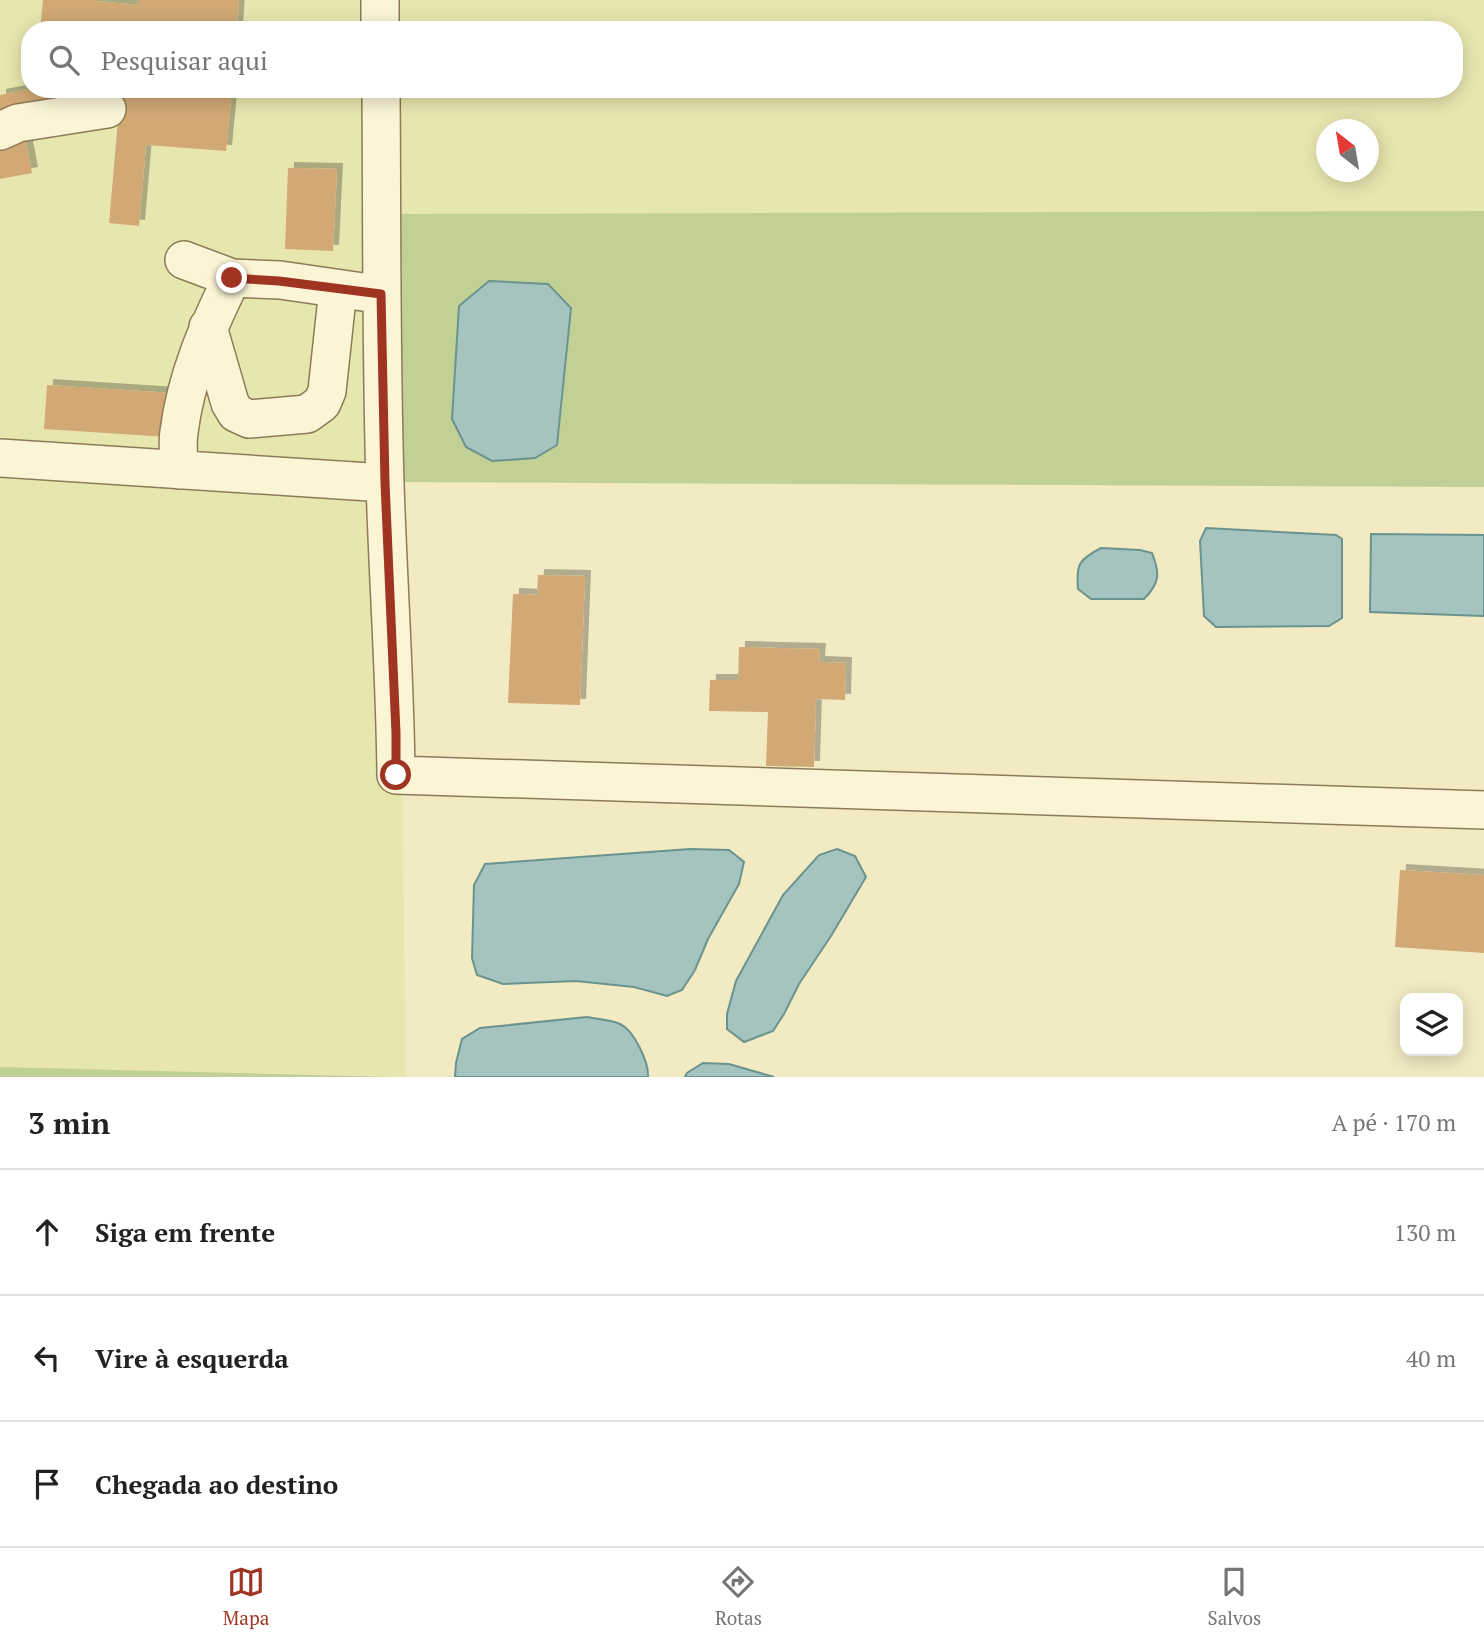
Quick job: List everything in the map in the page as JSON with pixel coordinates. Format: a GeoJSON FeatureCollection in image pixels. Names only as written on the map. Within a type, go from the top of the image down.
{"type":"FeatureCollection","features":[{"type":"Feature","properties":{"kind":"lane"},"geometry":{"type":"LineString","coordinates":[[380,0],[380,21]]}},
{"type":"Feature","properties":{"kind":"lane"},"geometry":{"type":"LineString","coordinates":[[381,98],[385,483],[396,775],[1484,810]]}},
{"type":"Feature","properties":{"kind":"lane"},"geometry":{"type":"LineString","coordinates":[[0,131],[18,123],[107,109]]}},
{"type":"Feature","properties":{"kind":"lane"},"geometry":{"type":"LineString","coordinates":[[184,260],[232,278],[381,294]]}},
{"type":"Feature","properties":{"kind":"lane"},"geometry":{"type":"LineString","coordinates":[[179,470],[178,434],[188,383],[208,327],[232,278]]}},
{"type":"Feature","properties":{"kind":"lane"},"geometry":{"type":"LineString","coordinates":[[208,327],[230,403],[236,414],[249,419],[307,414],[322,403],[327,391],[338,289]]}},
{"type":"Feature","properties":{"kind":"lane"},"geometry":{"type":"LineString","coordinates":[[0,458],[385,483]]}},
{"type":"Feature","properties":{"kind":"shaded area"},"geometry":{"type":"Polygon","coordinates":[[[0,0],[1484,0],[1484,487],[391,482],[402,777],[406,1077],[0,1077],[0,0]]]}},
{"type":"Feature","properties":{"kind":"green space"},"geometry":{"type":"Polygon","coordinates":[[[1484,211],[1484,487],[390,482],[385,214],[1484,211]]]}},
{"type":"Feature","properties":{"kind":"green space"},"geometry":{"type":"Polygon","coordinates":[[[0,1067],[391,1077],[0,1077],[0,1067]]]}},
{"type":"Feature","properties":{"kind":"water"},"geometry":{"type":"Polygon","coordinates":[[[489,281],[548,284],[571,308],[557,445],[535,458],[492,461],[466,447],[452,419],[459,306],[489,281]]]}},
{"type":"Feature","properties":{"kind":"water"},"geometry":{"type":"Polygon","coordinates":[[[1206,528],[1336,535],[1342,539],[1342,618],[1329,626],[1216,627],[1204,616],[1200,541],[1206,528]]]}},
{"type":"Feature","properties":{"kind":"water"},"geometry":{"type":"Polygon","coordinates":[[[1371,534],[1484,535],[1484,616],[1370,612],[1371,534]]]}},
{"type":"Feature","properties":{"kind":"water"},"geometry":{"type":"Polygon","coordinates":[[[1101,548],[1152,553],[1157,578],[1144,599],[1091,599],[1078,589],[1080,564],[1087,556],[1101,548]]]}},
{"type":"Feature","properties":{"kind":"water"},"geometry":{"type":"Polygon","coordinates":[[[690,849],[729,850],[744,862],[739,884],[682,990],[667,996],[634,987],[576,981],[503,984],[477,975],[472,958],[474,885],[485,864],[690,849]]]}},
{"type":"Feature","properties":{"kind":"water"},"geometry":{"type":"Polygon","coordinates":[[[837,849],[855,856],[866,877],[773,1031],[744,1042],[727,1029],[727,1014],[736,981],[783,895],[819,855],[837,849]]]}},
{"type":"Feature","properties":{"kind":"water"},"geometry":{"type":"Polygon","coordinates":[[[587,1017],[625,1027],[640,1048],[648,1077],[455,1077],[462,1039],[480,1028],[587,1017]]]}},
{"type":"Feature","properties":{"kind":"water"},"geometry":{"type":"Polygon","coordinates":[[[703,1063],[729,1064],[774,1077],[685,1077],[703,1063]]]}},
{"type":"Feature","properties":{"kind":"building"},"geometry":{"type":"Polygon","coordinates":[[[43,0],[97,0],[139,5],[139,0],[239,0],[238,21],[41,21],[43,0]]]}},
{"type":"Feature","properties":{"kind":"building"},"geometry":{"type":"Polygon","coordinates":[[[21,91],[21,98],[65,98],[71,128],[25,137],[32,173],[0,179],[0,95],[21,91]]]}},
{"type":"Feature","properties":{"kind":"building"},"geometry":{"type":"Polygon","coordinates":[[[120,98],[231,98],[226,151],[146,145],[139,226],[109,223],[120,98]]]}},
{"type":"Feature","properties":{"kind":"building"},"geometry":{"type":"Polygon","coordinates":[[[288,168],[337,169],[333,251],[285,249],[288,168]]]}},
{"type":"Feature","properties":{"kind":"building"},"geometry":{"type":"Polygon","coordinates":[[[47,385],[171,393],[168,437],[44,429],[47,385]]]}},
{"type":"Feature","properties":{"kind":"building"},"geometry":{"type":"Polygon","coordinates":[[[538,575],[585,576],[580,705],[508,703],[513,594],[537,595],[538,575]]]}},
{"type":"Feature","properties":{"kind":"building"},"geometry":{"type":"Polygon","coordinates":[[[739,647],[820,649],[819,662],[846,663],[845,700],[816,699],[814,767],[766,766],[768,712],[709,711],[710,680],[738,680],[739,647]]]}},
{"type":"Feature","properties":{"kind":"building"},"geometry":{"type":"Polygon","coordinates":[[[1400,870],[1484,875],[1484,953],[1395,947],[1400,870]]]}},
{"type":"Feature","properties":{"kind":"route"},"geometry":{"type":"LineString","coordinates":[[232,278],[381,294],[396,775]]}}]}
